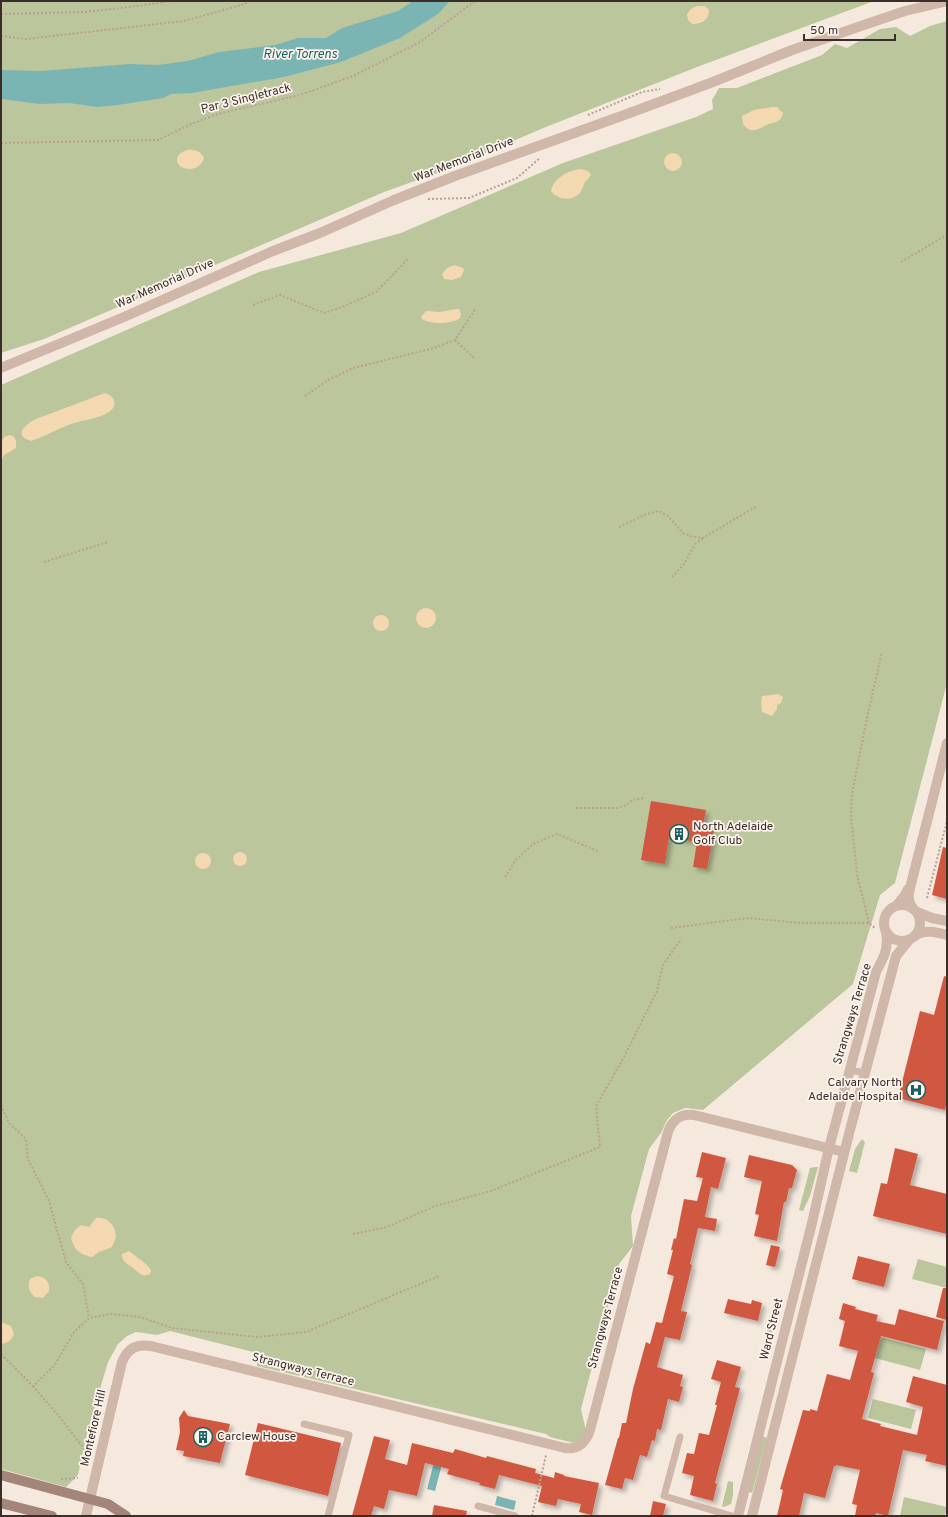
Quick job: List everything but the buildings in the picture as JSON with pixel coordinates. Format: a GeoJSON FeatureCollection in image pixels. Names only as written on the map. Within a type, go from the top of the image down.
{"type":"FeatureCollection","features":[{"type":"Feature","properties":{"kind":"main road"},"geometry":{"type":"LineString","coordinates":[[1,1475],[108,1504],[126,1516]]}},
{"type":"Feature","properties":{"kind":"main road"},"geometry":{"type":"LineString","coordinates":[[1,1503],[52,1516]]}},
{"type":"Feature","properties":{"kind":"street","name":"War Memorial Drive"},"geometry":{"type":"LineString","coordinates":[[1,368],[124,317],[273,251],[320,233],[394,200],[455,176],[628,114],[834,35],[905,11],[947,1]]}},
{"type":"Feature","properties":{"kind":"street"},"geometry":{"type":"LineString","coordinates":[[912,938],[918,932],[920,922],[909,903],[911,884],[947,743]]}},
{"type":"Feature","properties":{"kind":"street"},"geometry":{"type":"LineString","coordinates":[[897,905],[906,895],[911,884]]}},
{"type":"Feature","properties":{"kind":"street"},"geometry":{"type":"LineString","coordinates":[[947,921],[932,918],[902,904],[891,908],[885,916],[881,931],[898,941],[912,938],[922,932],[947,935]]}},
{"type":"Feature","properties":{"kind":"street","name":"Strangways Terrace"},"geometry":{"type":"LineString","coordinates":[[131,1348],[141,1345],[151,1346],[549,1444],[576,1448],[585,1441],[588,1436],[668,1132],[673,1122],[680,1116],[694,1115],[829,1148],[876,972],[882,961],[887,946],[881,931]]}},
{"type":"Feature","properties":{"kind":"street","name":"Strangways Terrace"},"geometry":{"type":"LineString","coordinates":[[844,1152],[896,956],[912,938]]}},
{"type":"Feature","properties":{"kind":"street"},"geometry":{"type":"LineString","coordinates":[[752,1516],[844,1152],[829,1148]]}},
{"type":"Feature","properties":{"kind":"street","name":"Ward Street"},"geometry":{"type":"LineString","coordinates":[[738,1516],[812,1223],[829,1148]]}},
{"type":"Feature","properties":{"kind":"street","name":"Montefiore Hill"},"geometry":{"type":"LineString","coordinates":[[86,1516],[122,1362],[127,1352],[131,1348]]}},
{"type":"Feature","properties":{"kind":"lane"},"geometry":{"type":"LineString","coordinates":[[869,998],[884,1002]]}},
{"type":"Feature","properties":{"kind":"lane"},"geometry":{"type":"LineString","coordinates":[[849,1070],[865,1073]]}},
{"type":"Feature","properties":{"kind":"lane"},"geometry":{"type":"LineString","coordinates":[[812,1223],[826,1227]]}},
{"type":"Feature","properties":{"kind":"lane"},"geometry":{"type":"LineString","coordinates":[[796,1286],[810,1290]]}},
{"type":"Feature","properties":{"kind":"lane"},"geometry":{"type":"LineString","coordinates":[[304,1424],[349,1436],[328,1516]]}},
{"type":"Feature","properties":{"kind":"lane"},"geometry":{"type":"LineString","coordinates":[[680,1437],[664,1496],[732,1516]]}},
{"type":"Feature","properties":{"kind":"lane"},"geometry":{"type":"LineString","coordinates":[[478,1506],[515,1516]]}},
{"type":"Feature","properties":{"kind":"path"},"geometry":{"type":"LineString","coordinates":[[1,14],[84,12],[172,1]]}},
{"type":"Feature","properties":{"kind":"path"},"geometry":{"type":"LineString","coordinates":[[1,36],[26,39],[184,21],[245,4],[248,1]]}},
{"type":"Feature","properties":{"kind":"path","name":"Par 3 Singletrack"},"geometry":{"type":"LineString","coordinates":[[1,143],[158,140],[191,124],[218,114],[300,95],[353,76],[420,42],[475,1]]}},
{"type":"Feature","properties":{"kind":"path"},"geometry":{"type":"LineString","coordinates":[[424,199],[469,198],[517,178],[545,154]]}},
{"type":"Feature","properties":{"kind":"path"},"geometry":{"type":"LineString","coordinates":[[901,262],[947,235]]}},
{"type":"Feature","properties":{"kind":"path"},"geometry":{"type":"LineString","coordinates":[[253,305],[280,295],[324,313],[376,292],[409,258]]}},
{"type":"Feature","properties":{"kind":"path"},"geometry":{"type":"LineString","coordinates":[[305,396],[328,380],[353,368],[434,348],[455,340],[476,308]]}},
{"type":"Feature","properties":{"kind":"path"},"geometry":{"type":"LineString","coordinates":[[455,340],[475,359]]}},
{"type":"Feature","properties":{"kind":"path"},"geometry":{"type":"LineString","coordinates":[[672,576],[684,564],[695,544],[757,506]]}},
{"type":"Feature","properties":{"kind":"path"},"geometry":{"type":"LineString","coordinates":[[619,527],[647,514],[659,511],[668,516],[683,533],[703,538]]}},
{"type":"Feature","properties":{"kind":"path"},"geometry":{"type":"LineString","coordinates":[[44,562],[108,542]]}},
{"type":"Feature","properties":{"kind":"path"},"geometry":{"type":"LineString","coordinates":[[869,922],[857,874],[851,817],[852,794],[882,652]]}},
{"type":"Feature","properties":{"kind":"path"},"geometry":{"type":"LineString","coordinates":[[576,808],[618,808],[627,805],[632,800],[646,798]]}},
{"type":"Feature","properties":{"kind":"path"},"geometry":{"type":"LineString","coordinates":[[927,898],[947,821]]}},
{"type":"Feature","properties":{"kind":"path"},"geometry":{"type":"LineString","coordinates":[[505,878],[515,861],[533,844],[557,834],[600,852]]}},
{"type":"Feature","properties":{"kind":"path"},"geometry":{"type":"LineString","coordinates":[[671,928],[748,918],[801,923],[869,922],[881,931]]}},
{"type":"Feature","properties":{"kind":"path"},"geometry":{"type":"LineString","coordinates":[[353,1234],[387,1227],[435,1206],[491,1191],[600,1147],[596,1106],[624,1057],[657,991],[663,965],[681,939]]}},
{"type":"Feature","properties":{"kind":"path"},"geometry":{"type":"LineString","coordinates":[[1,1105],[10,1123],[26,1139],[28,1159],[49,1201],[66,1262],[82,1284],[89,1318]]}},
{"type":"Feature","properties":{"kind":"path"},"geometry":{"type":"LineString","coordinates":[[33,1386],[54,1366],[74,1332],[89,1318],[111,1314],[140,1317],[172,1328],[257,1337],[306,1332],[439,1276]]}},
{"type":"Feature","properties":{"kind":"path"},"geometry":{"type":"LineString","coordinates":[[1,1354],[33,1386],[98,1467]]}},
{"type":"Feature","properties":{"kind":"path"},"geometry":{"type":"LineString","coordinates":[[532,1516],[549,1444]]}},
{"type":"Feature","properties":{"kind":"green space"},"geometry":{"type":"Polygon","coordinates":[[[1,1],[874,1],[697,67],[541,129],[451,168],[384,192],[44,339],[1,353],[1,1]]]}},
{"type":"Feature","properties":{"kind":"green space"},"geometry":{"type":"Polygon","coordinates":[[[947,21],[947,683],[895,883],[880,895],[853,984],[703,1110],[685,1108],[673,1113],[649,1149],[631,1216],[633,1246],[619,1264],[581,1409],[586,1431],[582,1440],[574,1443],[550,1437],[546,1434],[257,1366],[257,1353],[170,1331],[157,1335],[136,1332],[127,1336],[118,1344],[108,1362],[87,1433],[78,1475],[66,1487],[1,1469],[1,385],[259,272],[401,233],[563,163],[696,117],[713,109],[712,100],[719,88],[737,88],[822,55],[835,44],[847,48],[880,29],[896,27],[910,36],[930,26],[947,21]]]}},
{"type":"Feature","properties":{"kind":"green space"},"geometry":{"type":"Polygon","coordinates":[[[862,1139],[865,1142],[857,1173],[849,1171],[855,1149],[862,1139]]]}},
{"type":"Feature","properties":{"kind":"green space"},"geometry":{"type":"Polygon","coordinates":[[[818,1167],[810,1196],[803,1211],[799,1210],[810,1168],[818,1167]]]}},
{"type":"Feature","properties":{"kind":"green space"},"geometry":{"type":"Polygon","coordinates":[[[918,1259],[947,1267],[947,1288],[912,1279],[918,1259]]]}},
{"type":"Feature","properties":{"kind":"green space"},"geometry":{"type":"Polygon","coordinates":[[[773,1309],[778,1310],[765,1356],[761,1355],[773,1309]]]}},
{"type":"Feature","properties":{"kind":"green space"},"geometry":{"type":"Polygon","coordinates":[[[880,1337],[926,1349],[920,1370],[875,1358],[880,1337]]]}},
{"type":"Feature","properties":{"kind":"green space"},"geometry":{"type":"Polygon","coordinates":[[[873,1399],[916,1410],[911,1429],[868,1418],[873,1399]]]}},
{"type":"Feature","properties":{"kind":"green space"},"geometry":{"type":"Polygon","coordinates":[[[762,1436],[767,1438],[752,1493],[747,1491],[762,1436]]]}},
{"type":"Feature","properties":{"kind":"green space"},"geometry":{"type":"Polygon","coordinates":[[[728,1481],[733,1482],[733,1495],[731,1504],[724,1507],[722,1506],[728,1481]]]}},
{"type":"Feature","properties":{"kind":"green space"},"geometry":{"type":"Polygon","coordinates":[[[904,1497],[947,1507],[945,1516],[900,1516],[904,1497]]]}},
{"type":"Feature","properties":{"kind":"sand"},"geometry":{"type":"Polygon","coordinates":[[[697,6],[705,6],[709,10],[709,13],[704,21],[692,24],[688,20],[687,14],[691,9],[697,6]]]}},
{"type":"Feature","properties":{"kind":"sand"},"geometry":{"type":"Polygon","coordinates":[[[777,107],[783,113],[778,121],[756,130],[749,130],[743,124],[742,116],[754,110],[777,107]]]}},
{"type":"Feature","properties":{"kind":"sand"},"geometry":{"type":"Polygon","coordinates":[[[187,150],[197,151],[203,156],[203,162],[198,167],[188,169],[181,167],[177,162],[179,155],[187,150]]]}},
{"type":"Feature","properties":{"kind":"sand"},"geometry":{"type":"Polygon","coordinates":[[[673,153],[679,156],[682,162],[679,168],[673,171],[667,168],[664,162],[667,156],[673,153]]]}},
{"type":"Feature","properties":{"kind":"sand"},"geometry":{"type":"Polygon","coordinates":[[[580,169],[588,171],[591,175],[585,182],[579,194],[568,199],[560,198],[553,194],[551,191],[558,179],[570,171],[580,169]]]}},
{"type":"Feature","properties":{"kind":"sand"},"geometry":{"type":"Polygon","coordinates":[[[454,265],[463,268],[464,270],[461,277],[452,280],[444,279],[442,274],[447,268],[454,265]]]}},
{"type":"Feature","properties":{"kind":"sand"},"geometry":{"type":"Polygon","coordinates":[[[459,309],[461,314],[460,318],[452,322],[436,323],[426,321],[421,317],[426,311],[440,312],[459,309]]]}},
{"type":"Feature","properties":{"kind":"sand"},"geometry":{"type":"Polygon","coordinates":[[[105,393],[108,394],[114,401],[114,406],[106,414],[68,425],[31,441],[22,436],[25,427],[36,419],[105,393]]]}},
{"type":"Feature","properties":{"kind":"sand"},"geometry":{"type":"Polygon","coordinates":[[[10,435],[14,437],[16,441],[16,448],[4,455],[1,462],[1,444],[4,437],[10,435]]]}},
{"type":"Feature","properties":{"kind":"sand"},"geometry":{"type":"Polygon","coordinates":[[[426,608],[433,611],[436,618],[433,625],[426,628],[419,625],[416,618],[419,611],[426,608]]]}},
{"type":"Feature","properties":{"kind":"sand"},"geometry":{"type":"Polygon","coordinates":[[[378,615],[384,615],[389,620],[387,629],[384,631],[378,631],[373,626],[373,620],[378,615]]]}},
{"type":"Feature","properties":{"kind":"sand"},"geometry":{"type":"Polygon","coordinates":[[[778,694],[783,697],[781,703],[777,705],[777,709],[772,716],[762,712],[762,696],[778,694]]]}},
{"type":"Feature","properties":{"kind":"sand"},"geometry":{"type":"Polygon","coordinates":[[[237,852],[243,852],[247,856],[247,862],[243,866],[237,866],[233,862],[233,856],[237,852]]]}},
{"type":"Feature","properties":{"kind":"sand"},"geometry":{"type":"Polygon","coordinates":[[[203,853],[210,858],[211,861],[206,868],[203,869],[196,864],[195,861],[200,854],[203,853]]]}},
{"type":"Feature","properties":{"kind":"sand"},"geometry":{"type":"Polygon","coordinates":[[[96,1218],[108,1220],[115,1230],[116,1238],[112,1247],[99,1252],[92,1257],[84,1255],[78,1251],[71,1238],[75,1230],[81,1225],[89,1227],[96,1218]]]}},
{"type":"Feature","properties":{"kind":"sand"},"geometry":{"type":"Polygon","coordinates":[[[129,1251],[146,1264],[151,1270],[150,1274],[141,1274],[124,1261],[122,1254],[129,1251]]]}},
{"type":"Feature","properties":{"kind":"sand"},"geometry":{"type":"Polygon","coordinates":[[[37,1276],[47,1280],[49,1285],[49,1291],[43,1298],[35,1297],[29,1289],[30,1279],[37,1276]]]}},
{"type":"Feature","properties":{"kind":"sand"},"geometry":{"type":"Polygon","coordinates":[[[1,1322],[11,1326],[14,1334],[9,1341],[1,1344],[1,1322]]]}},
{"type":"Feature","properties":{"kind":"water","name":"River Torrens"},"geometry":{"type":"Polygon","coordinates":[[[413,1],[450,1],[438,14],[400,38],[341,62],[284,77],[192,93],[171,94],[163,98],[97,107],[69,103],[40,104],[1,99],[1,70],[41,71],[130,64],[158,65],[188,61],[219,52],[275,45],[298,38],[326,38],[342,28],[398,11],[413,1]]]}},
{"type":"Feature","properties":{"kind":"water"},"geometry":{"type":"Polygon","coordinates":[[[434,1462],[442,1464],[435,1491],[427,1489],[434,1462]]]}},
{"type":"Feature","properties":{"kind":"water"},"geometry":{"type":"Polygon","coordinates":[[[497,1496],[516,1501],[514,1510],[495,1505],[497,1496]]]}},
{"type":"Feature","properties":{"kind":"place","name":"North Adelaide Golf Club"},"geometry":{"type":"Point","coordinates":[679,834]}},
{"type":"Feature","properties":{"kind":"place","name":"Calvary North Adelaide Hospital"},"geometry":{"type":"Point","coordinates":[916,1090]}},
{"type":"Feature","properties":{"kind":"place","name":"Carclew House"},"geometry":{"type":"Point","coordinates":[203,1437]}}]}
